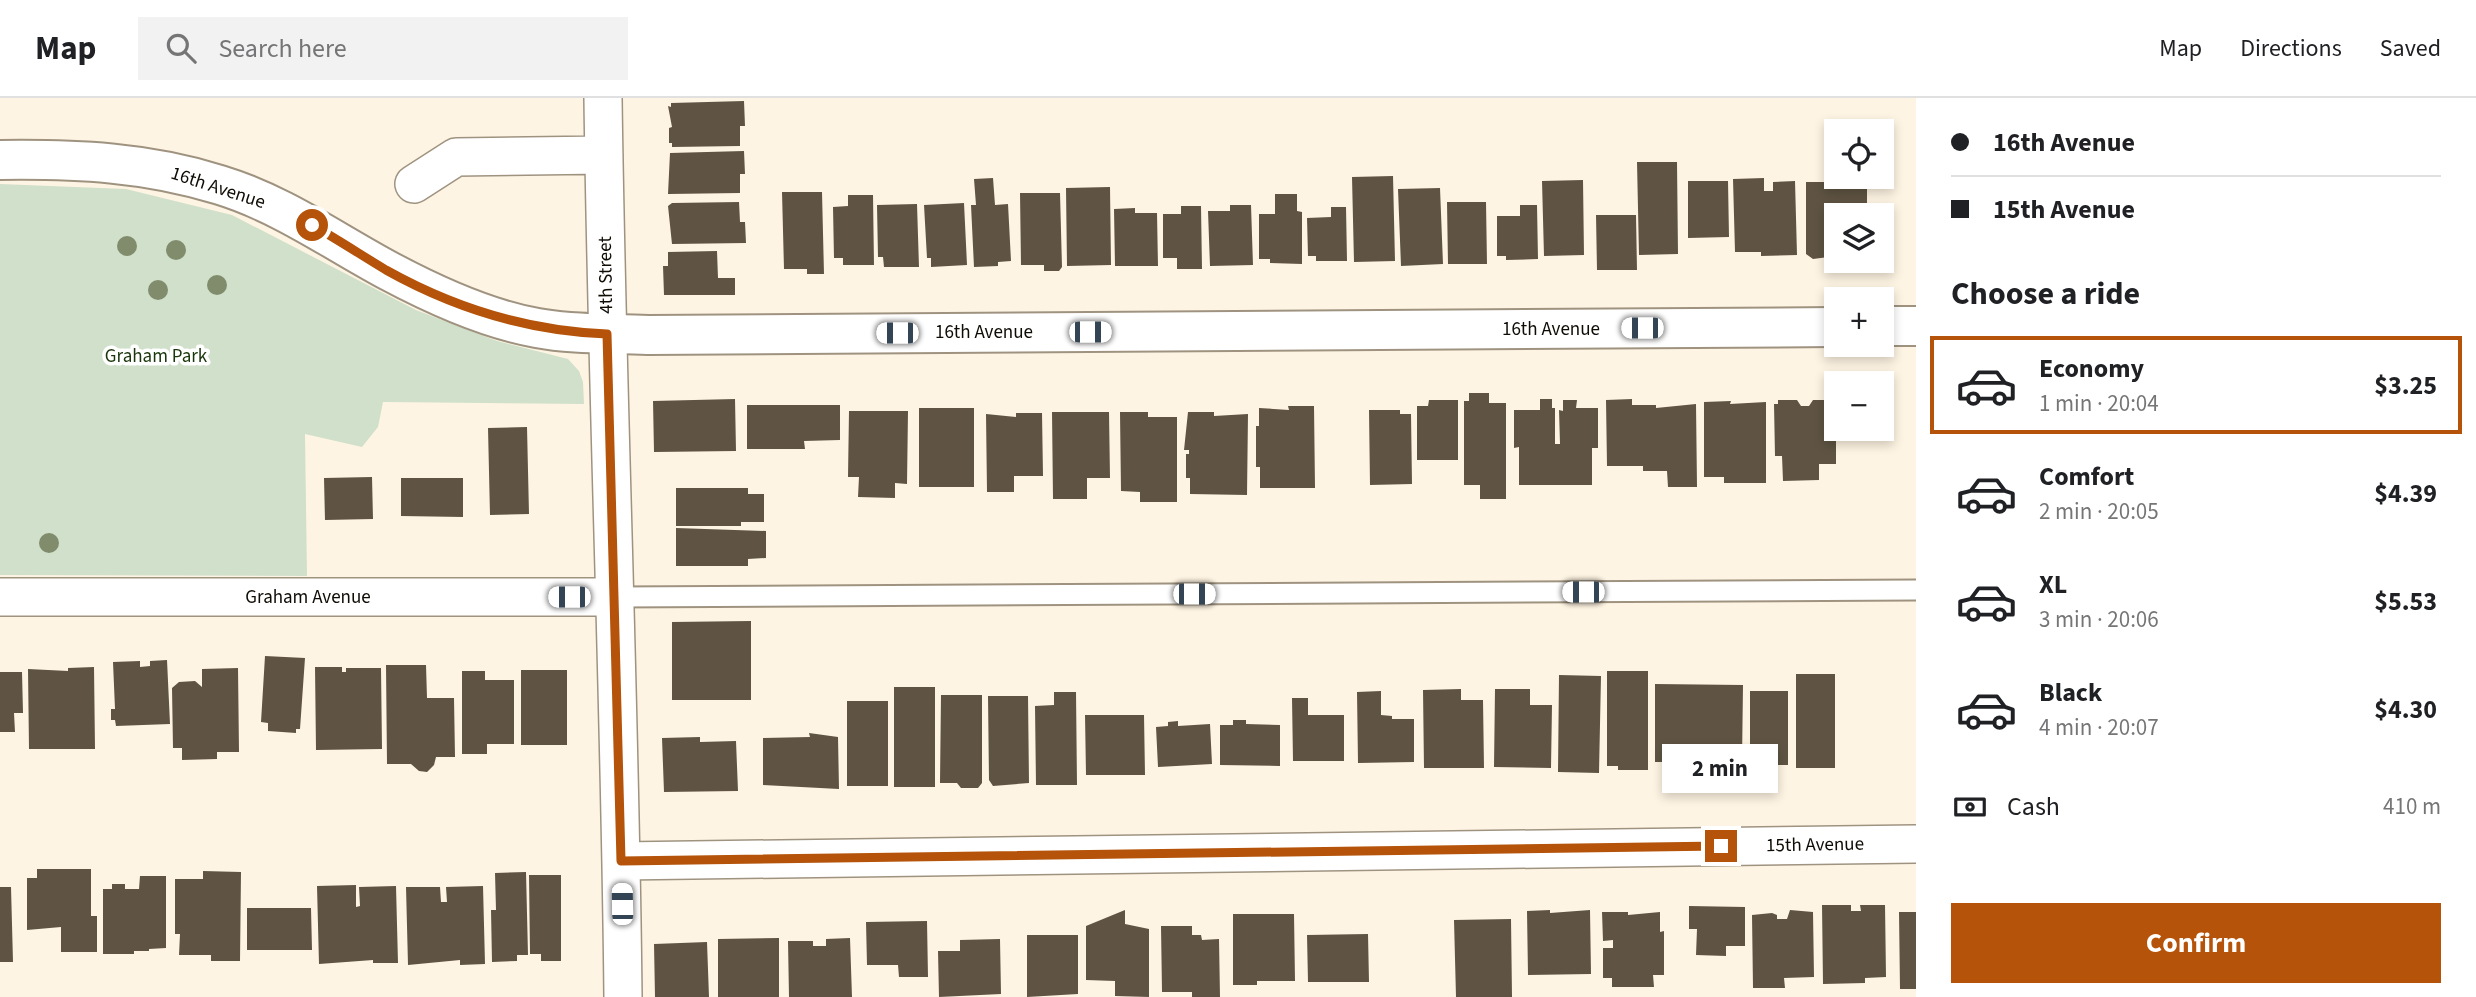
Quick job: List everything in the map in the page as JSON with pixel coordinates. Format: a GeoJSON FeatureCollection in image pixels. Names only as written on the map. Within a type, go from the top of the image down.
{"type":"FeatureCollection","features":[{"type":"Feature","properties":{"kind":"street","name":"4th Street"},"geometry":{"type":"LineString","coordinates":[[603,98],[623,997]]}},
{"type":"Feature","properties":{"kind":"street"},"geometry":{"type":"LineString","coordinates":[[414,184],[456,157],[604,155]]}},
{"type":"Feature","properties":{"kind":"street","name":"16th Avenue"},"geometry":{"type":"LineString","coordinates":[[0,160],[68,159],[137,164],[222,185],[297,217],[386,270],[451,300],[535,328],[607,334],[1824,327]]}},
{"type":"Feature","properties":{"kind":"street"},"geometry":{"type":"LineString","coordinates":[[1894,326],[1916,326]]}},
{"type":"Feature","properties":{"kind":"street","name":"Graham Avenue"},"geometry":{"type":"LineString","coordinates":[[0,597],[616,597]]}},
{"type":"Feature","properties":{"kind":"street","name":"15th Avenue"},"geometry":{"type":"LineString","coordinates":[[621,861],[1916,844]]}},
{"type":"Feature","properties":{"kind":"lane"},"geometry":{"type":"LineString","coordinates":[[616,597],[1916,590]]}},
{"type":"Feature","properties":{"kind":"green space","name":"Graham Park"},"geometry":{"type":"Polygon","coordinates":[[[0,184],[126,189],[232,215],[416,310],[497,341],[568,359],[579,371],[583,382],[584,404],[383,402],[378,427],[362,447],[305,434],[307,576],[0,575],[0,184]]]}},
{"type":"Feature","properties":{"kind":"building"},"geometry":{"type":"Polygon","coordinates":[[[744,101],[745,126],[740,126],[740,146],[672,147],[672,143],[669,143],[669,128],[672,127],[668,106],[671,107],[671,103],[744,101]]]}},
{"type":"Feature","properties":{"kind":"building"},"geometry":{"type":"Polygon","coordinates":[[[744,151],[745,174],[740,174],[740,193],[668,194],[670,153],[744,151]]]}},
{"type":"Feature","properties":{"kind":"building"},"geometry":{"type":"Polygon","coordinates":[[[1637,162],[1677,162],[1678,254],[1639,255],[1637,162]]]}},
{"type":"Feature","properties":{"kind":"building"},"geometry":{"type":"Polygon","coordinates":[[[1393,176],[1395,261],[1354,262],[1352,177],[1393,176]]]}},
{"type":"Feature","properties":{"kind":"building"},"geometry":{"type":"Polygon","coordinates":[[[993,178],[995,205],[1008,204],[1011,261],[998,262],[998,266],[974,267],[971,205],[976,205],[974,179],[993,178]]]}},
{"type":"Feature","properties":{"kind":"building"},"geometry":{"type":"Polygon","coordinates":[[[1764,178],[1764,191],[1773,191],[1773,182],[1795,181],[1797,255],[1761,256],[1761,252],[1735,252],[1733,179],[1764,178]]]}},
{"type":"Feature","properties":{"kind":"building"},"geometry":{"type":"Polygon","coordinates":[[[1583,180],[1584,255],[1544,256],[1542,181],[1583,180]]]}},
{"type":"Feature","properties":{"kind":"building"},"geometry":{"type":"Polygon","coordinates":[[[1688,181],[1728,181],[1729,237],[1688,238],[1688,181]]]}},
{"type":"Feature","properties":{"kind":"building"},"geometry":{"type":"Polygon","coordinates":[[[1806,182],[1824,182],[1824,189],[1867,189],[1867,203],[1824,203],[1824,258],[1813,259],[1806,254],[1806,182]]]}},
{"type":"Feature","properties":{"kind":"building"},"geometry":{"type":"Polygon","coordinates":[[[1110,187],[1111,265],[1067,266],[1066,188],[1110,187]]]}},
{"type":"Feature","properties":{"kind":"building"},"geometry":{"type":"Polygon","coordinates":[[[1440,188],[1443,264],[1401,266],[1398,189],[1440,188]]]}},
{"type":"Feature","properties":{"kind":"building"},"geometry":{"type":"Polygon","coordinates":[[[782,192],[822,192],[824,274],[807,274],[807,269],[784,269],[782,192]]]}},
{"type":"Feature","properties":{"kind":"building"},"geometry":{"type":"Polygon","coordinates":[[[1020,193],[1060,193],[1062,267],[1059,271],[1044,271],[1044,265],[1021,265],[1020,193]]]}},
{"type":"Feature","properties":{"kind":"building"},"geometry":{"type":"Polygon","coordinates":[[[1275,194],[1297,194],[1297,211],[1302,212],[1302,264],[1270,263],[1270,259],[1259,259],[1259,214],[1275,214],[1275,194]]]}},
{"type":"Feature","properties":{"kind":"building"},"geometry":{"type":"Polygon","coordinates":[[[848,195],[873,195],[874,265],[843,265],[843,258],[834,258],[833,207],[848,206],[848,195]]]}},
{"type":"Feature","properties":{"kind":"building"},"geometry":{"type":"Polygon","coordinates":[[[739,202],[740,222],[745,222],[746,243],[672,244],[668,206],[672,203],[739,202]]]}},
{"type":"Feature","properties":{"kind":"building"},"geometry":{"type":"Polygon","coordinates":[[[1447,202],[1486,202],[1487,264],[1448,264],[1447,202]]]}},
{"type":"Feature","properties":{"kind":"building"},"geometry":{"type":"Polygon","coordinates":[[[964,203],[967,265],[931,267],[931,258],[927,258],[924,205],[964,203]]]}},
{"type":"Feature","properties":{"kind":"building"},"geometry":{"type":"Polygon","coordinates":[[[917,204],[919,267],[884,267],[883,257],[878,257],[877,205],[917,204]]]}},
{"type":"Feature","properties":{"kind":"building"},"geometry":{"type":"Polygon","coordinates":[[[1230,205],[1251,205],[1253,265],[1210,266],[1208,211],[1230,211],[1230,205]]]}},
{"type":"Feature","properties":{"kind":"building"},"geometry":{"type":"Polygon","coordinates":[[[1520,205],[1537,205],[1538,259],[1506,260],[1506,256],[1497,256],[1497,216],[1520,216],[1520,205]]]}},
{"type":"Feature","properties":{"kind":"building"},"geometry":{"type":"Polygon","coordinates":[[[1181,206],[1201,206],[1202,269],[1177,269],[1177,258],[1163,258],[1163,214],[1181,214],[1181,206]]]}},
{"type":"Feature","properties":{"kind":"building"},"geometry":{"type":"Polygon","coordinates":[[[1331,207],[1346,207],[1347,261],[1316,261],[1316,256],[1308,256],[1307,218],[1331,217],[1331,207]]]}},
{"type":"Feature","properties":{"kind":"building"},"geometry":{"type":"Polygon","coordinates":[[[1135,208],[1135,213],[1157,213],[1158,266],[1115,266],[1114,209],[1135,208]]]}},
{"type":"Feature","properties":{"kind":"building"},"geometry":{"type":"Polygon","coordinates":[[[1596,215],[1636,215],[1637,270],[1597,270],[1596,215]]]}},
{"type":"Feature","properties":{"kind":"building"},"geometry":{"type":"Polygon","coordinates":[[[717,251],[718,278],[735,278],[735,295],[664,295],[663,266],[668,266],[668,252],[717,251]]]}},
{"type":"Feature","properties":{"kind":"building"},"geometry":{"type":"Polygon","coordinates":[[[1469,393],[1489,393],[1489,403],[1506,403],[1506,499],[1480,499],[1480,485],[1464,485],[1464,401],[1469,401],[1469,393]]]}},
{"type":"Feature","properties":{"kind":"building"},"geometry":{"type":"Polygon","coordinates":[[[735,399],[736,451],[654,452],[653,401],[735,399]]]}},
{"type":"Feature","properties":{"kind":"building"},"geometry":{"type":"Polygon","coordinates":[[[1540,399],[1552,399],[1552,408],[1555,408],[1555,444],[1560,444],[1559,410],[1563,411],[1563,400],[1577,400],[1576,408],[1598,408],[1598,448],[1592,448],[1592,485],[1519,485],[1519,447],[1514,448],[1514,410],[1540,410],[1540,399]]]}},
{"type":"Feature","properties":{"kind":"building"},"geometry":{"type":"Polygon","coordinates":[[[1632,399],[1632,405],[1656,405],[1656,408],[1696,404],[1697,487],[1668,487],[1667,471],[1643,471],[1643,466],[1607,466],[1606,400],[1632,399]]]}},
{"type":"Feature","properties":{"kind":"building"},"geometry":{"type":"Polygon","coordinates":[[[1429,400],[1458,400],[1458,460],[1417,460],[1417,406],[1428,406],[1429,400]]]}},
{"type":"Feature","properties":{"kind":"building"},"geometry":{"type":"Polygon","coordinates":[[[1778,400],[1797,400],[1801,406],[1809,406],[1813,400],[1824,400],[1824,441],[1836,441],[1836,464],[1819,464],[1819,480],[1783,481],[1782,456],[1775,456],[1774,404],[1778,404],[1778,400]]]}},
{"type":"Feature","properties":{"kind":"building"},"geometry":{"type":"Polygon","coordinates":[[[1731,401],[1730,404],[1766,402],[1766,483],[1724,483],[1724,477],[1704,477],[1704,402],[1731,401]]]}},
{"type":"Feature","properties":{"kind":"building"},"geometry":{"type":"Polygon","coordinates":[[[747,405],[840,405],[840,440],[804,441],[805,449],[747,449],[747,405]]]}},
{"type":"Feature","properties":{"kind":"building"},"geometry":{"type":"Polygon","coordinates":[[[1288,406],[1314,406],[1315,488],[1260,488],[1260,467],[1256,467],[1259,408],[1289,410],[1288,406]]]}},
{"type":"Feature","properties":{"kind":"building"},"geometry":{"type":"Polygon","coordinates":[[[919,408],[974,408],[974,487],[919,487],[919,408]]]}},
{"type":"Feature","properties":{"kind":"building"},"geometry":{"type":"Polygon","coordinates":[[[1369,410],[1400,410],[1400,414],[1411,414],[1412,484],[1370,485],[1369,410]]]}},
{"type":"Feature","properties":{"kind":"building"},"geometry":{"type":"Polygon","coordinates":[[[849,411],[908,411],[907,484],[895,483],[895,498],[858,497],[859,477],[848,477],[849,411]]]}},
{"type":"Feature","properties":{"kind":"building"},"geometry":{"type":"Polygon","coordinates":[[[1052,412],[1109,412],[1110,478],[1087,478],[1087,499],[1053,499],[1052,412]]]}},
{"type":"Feature","properties":{"kind":"building"},"geometry":{"type":"Polygon","coordinates":[[[1120,412],[1148,412],[1148,417],[1177,417],[1177,502],[1140,502],[1140,492],[1121,491],[1120,412]]]}},
{"type":"Feature","properties":{"kind":"building"},"geometry":{"type":"Polygon","coordinates":[[[1188,412],[1214,412],[1214,416],[1248,414],[1247,495],[1190,494],[1190,478],[1186,478],[1186,454],[1189,454],[1189,450],[1184,450],[1188,412]]]}},
{"type":"Feature","properties":{"kind":"building"},"geometry":{"type":"Polygon","coordinates":[[[1016,413],[1042,413],[1043,476],[1014,476],[1014,492],[987,492],[986,414],[1016,417],[1016,413]]]}},
{"type":"Feature","properties":{"kind":"building"},"geometry":{"type":"Polygon","coordinates":[[[527,427],[529,514],[490,515],[488,428],[527,427]]]}},
{"type":"Feature","properties":{"kind":"building"},"geometry":{"type":"Polygon","coordinates":[[[372,477],[373,519],[325,520],[324,478],[372,477]]]}},
{"type":"Feature","properties":{"kind":"building"},"geometry":{"type":"Polygon","coordinates":[[[401,478],[463,478],[463,517],[401,516],[401,478]]]}},
{"type":"Feature","properties":{"kind":"building"},"geometry":{"type":"Polygon","coordinates":[[[676,488],[748,488],[748,494],[764,494],[764,522],[741,522],[741,526],[676,526],[676,488]]]}},
{"type":"Feature","properties":{"kind":"building"},"geometry":{"type":"Polygon","coordinates":[[[676,528],[766,531],[766,558],[748,559],[748,566],[676,566],[676,528]]]}},
{"type":"Feature","properties":{"kind":"building"},"geometry":{"type":"Polygon","coordinates":[[[751,621],[751,700],[672,700],[672,622],[751,621]]]}},
{"type":"Feature","properties":{"kind":"building"},"geometry":{"type":"Polygon","coordinates":[[[265,656],[305,658],[300,729],[296,729],[296,733],[268,731],[268,723],[261,722],[265,656]]]}},
{"type":"Feature","properties":{"kind":"building"},"geometry":{"type":"Polygon","coordinates":[[[167,660],[170,724],[116,726],[115,720],[111,720],[111,709],[115,709],[113,662],[140,661],[140,667],[150,666],[150,661],[167,660]]]}},
{"type":"Feature","properties":{"kind":"building"},"geometry":{"type":"Polygon","coordinates":[[[386,665],[426,665],[427,698],[454,698],[455,757],[436,757],[434,765],[427,772],[419,771],[411,764],[387,764],[386,665]]]}},
{"type":"Feature","properties":{"kind":"building"},"geometry":{"type":"Polygon","coordinates":[[[94,667],[95,749],[29,749],[28,669],[68,671],[68,668],[94,667]]]}},
{"type":"Feature","properties":{"kind":"building"},"geometry":{"type":"Polygon","coordinates":[[[315,667],[342,667],[342,672],[346,672],[346,668],[381,668],[382,749],[316,750],[315,667]]]}},
{"type":"Feature","properties":{"kind":"building"},"geometry":{"type":"Polygon","coordinates":[[[238,668],[239,752],[217,752],[217,759],[182,760],[182,748],[173,748],[172,688],[179,682],[195,681],[202,687],[202,669],[238,668]]]}},
{"type":"Feature","properties":{"kind":"building"},"geometry":{"type":"Polygon","coordinates":[[[521,670],[567,670],[567,745],[521,745],[521,670]]]}},
{"type":"Feature","properties":{"kind":"building"},"geometry":{"type":"Polygon","coordinates":[[[462,671],[485,671],[485,680],[514,680],[514,744],[487,744],[487,754],[462,754],[462,671]]]}},
{"type":"Feature","properties":{"kind":"building"},"geometry":{"type":"Polygon","coordinates":[[[1607,671],[1648,671],[1648,770],[1618,770],[1618,766],[1607,766],[1607,671]]]}},
{"type":"Feature","properties":{"kind":"building"},"geometry":{"type":"Polygon","coordinates":[[[0,672],[22,672],[23,713],[14,713],[15,732],[0,732],[0,672]]]}},
{"type":"Feature","properties":{"kind":"building"},"geometry":{"type":"Polygon","coordinates":[[[1796,674],[1835,674],[1835,768],[1796,768],[1796,674]]]}},
{"type":"Feature","properties":{"kind":"building"},"geometry":{"type":"Polygon","coordinates":[[[1559,675],[1601,676],[1599,773],[1558,772],[1559,675]]]}},
{"type":"Feature","properties":{"kind":"building"},"geometry":{"type":"Polygon","coordinates":[[[1655,684],[1743,685],[1742,762],[1655,762],[1655,684]]]}},
{"type":"Feature","properties":{"kind":"building"},"geometry":{"type":"Polygon","coordinates":[[[894,687],[935,687],[935,787],[894,787],[894,687]]]}},
{"type":"Feature","properties":{"kind":"building"},"geometry":{"type":"Polygon","coordinates":[[[1461,689],[1461,700],[1483,700],[1484,768],[1424,768],[1423,690],[1461,689]]]}},
{"type":"Feature","properties":{"kind":"building"},"geometry":{"type":"Polygon","coordinates":[[[1495,689],[1530,689],[1530,705],[1552,705],[1551,768],[1494,767],[1495,689]]]}},
{"type":"Feature","properties":{"kind":"building"},"geometry":{"type":"Polygon","coordinates":[[[1381,691],[1381,715],[1392,716],[1392,719],[1414,719],[1414,762],[1358,763],[1357,692],[1381,691]]]}},
{"type":"Feature","properties":{"kind":"building"},"geometry":{"type":"Polygon","coordinates":[[[1750,691],[1788,691],[1788,765],[1750,765],[1750,691]]]}},
{"type":"Feature","properties":{"kind":"building"},"geometry":{"type":"Polygon","coordinates":[[[1054,692],[1076,692],[1077,785],[1036,785],[1035,706],[1054,705],[1054,692]]]}},
{"type":"Feature","properties":{"kind":"building"},"geometry":{"type":"Polygon","coordinates":[[[941,695],[982,695],[982,783],[978,788],[961,788],[957,783],[940,783],[941,695]]]}},
{"type":"Feature","properties":{"kind":"building"},"geometry":{"type":"Polygon","coordinates":[[[988,696],[1028,696],[1029,783],[993,786],[989,780],[988,696]]]}},
{"type":"Feature","properties":{"kind":"building"},"geometry":{"type":"Polygon","coordinates":[[[1292,698],[1308,698],[1308,715],[1344,715],[1344,761],[1293,761],[1292,698]]]}},
{"type":"Feature","properties":{"kind":"building"},"geometry":{"type":"Polygon","coordinates":[[[847,701],[888,701],[888,786],[847,786],[847,701]]]}},
{"type":"Feature","properties":{"kind":"building"},"geometry":{"type":"Polygon","coordinates":[[[1085,715],[1144,715],[1145,775],[1086,775],[1085,715]]]}},
{"type":"Feature","properties":{"kind":"building"},"geometry":{"type":"Polygon","coordinates":[[[1233,720],[1246,720],[1246,724],[1280,725],[1280,766],[1220,765],[1220,725],[1233,725],[1233,720]]]}},
{"type":"Feature","properties":{"kind":"building"},"geometry":{"type":"Polygon","coordinates":[[[1178,721],[1178,726],[1210,724],[1212,764],[1158,767],[1156,727],[1168,726],[1168,722],[1178,721]]]}},
{"type":"Feature","properties":{"kind":"building"},"geometry":{"type":"Polygon","coordinates":[[[809,733],[838,737],[839,789],[763,785],[763,738],[810,737],[809,733]]]}},
{"type":"Feature","properties":{"kind":"building"},"geometry":{"type":"Polygon","coordinates":[[[700,737],[700,742],[736,741],[738,791],[664,792],[662,738],[700,737]]]}},
{"type":"Feature","properties":{"kind":"building"},"geometry":{"type":"Polygon","coordinates":[[[37,869],[91,869],[91,916],[97,916],[97,952],[61,952],[61,927],[27,930],[27,878],[37,878],[37,869]]]}},
{"type":"Feature","properties":{"kind":"building"},"geometry":{"type":"Polygon","coordinates":[[[203,871],[241,872],[240,961],[211,961],[211,955],[179,955],[180,934],[175,934],[175,879],[203,879],[203,871]]]}},
{"type":"Feature","properties":{"kind":"building"},"geometry":{"type":"Polygon","coordinates":[[[526,872],[528,955],[517,955],[517,961],[492,962],[491,910],[496,910],[495,873],[526,872]]]}},
{"type":"Feature","properties":{"kind":"building"},"geometry":{"type":"Polygon","coordinates":[[[529,875],[561,875],[561,961],[541,961],[541,954],[530,954],[529,875]]]}},
{"type":"Feature","properties":{"kind":"building"},"geometry":{"type":"Polygon","coordinates":[[[140,876],[166,876],[166,948],[134,951],[134,954],[103,954],[103,889],[112,889],[112,884],[125,884],[125,889],[139,889],[140,876]]]}},
{"type":"Feature","properties":{"kind":"building"},"geometry":{"type":"Polygon","coordinates":[[[356,885],[356,907],[360,906],[359,887],[396,886],[398,963],[373,963],[373,960],[319,964],[317,886],[356,885]]]}},
{"type":"Feature","properties":{"kind":"building"},"geometry":{"type":"Polygon","coordinates":[[[483,886],[485,964],[460,965],[460,960],[408,965],[406,887],[440,887],[441,902],[447,902],[446,887],[483,886]]]}},
{"type":"Feature","properties":{"kind":"building"},"geometry":{"type":"Polygon","coordinates":[[[0,887],[11,887],[13,962],[0,962],[0,887]]]}},
{"type":"Feature","properties":{"kind":"building"},"geometry":{"type":"Polygon","coordinates":[[[1822,905],[1851,905],[1851,911],[1861,911],[1860,905],[1885,905],[1886,977],[1865,978],[1865,983],[1823,984],[1822,905]]]}},
{"type":"Feature","properties":{"kind":"building"},"geometry":{"type":"Polygon","coordinates":[[[1689,906],[1745,907],[1745,946],[1726,946],[1726,956],[1696,955],[1697,929],[1689,929],[1689,906]]]}},
{"type":"Feature","properties":{"kind":"building"},"geometry":{"type":"Polygon","coordinates":[[[247,908],[311,908],[312,950],[247,950],[247,908]]]}},
{"type":"Feature","properties":{"kind":"building"},"geometry":{"type":"Polygon","coordinates":[[[1125,910],[1125,924],[1149,929],[1149,997],[1115,996],[1115,981],[1086,980],[1086,926],[1125,910]]]}},
{"type":"Feature","properties":{"kind":"building"},"geometry":{"type":"Polygon","coordinates":[[[1550,910],[1550,913],[1590,910],[1591,974],[1528,975],[1527,911],[1550,910]]]}},
{"type":"Feature","properties":{"kind":"building"},"geometry":{"type":"Polygon","coordinates":[[[1790,910],[1813,912],[1814,977],[1784,978],[1785,988],[1753,988],[1752,915],[1772,913],[1777,915],[1777,919],[1787,919],[1790,910]]]}},
{"type":"Feature","properties":{"kind":"building"},"geometry":{"type":"Polygon","coordinates":[[[1602,912],[1628,912],[1628,915],[1660,912],[1660,932],[1664,931],[1664,975],[1653,975],[1654,987],[1612,987],[1612,978],[1603,978],[1603,948],[1613,948],[1613,940],[1603,941],[1602,912]]]}},
{"type":"Feature","properties":{"kind":"building"},"geometry":{"type":"Polygon","coordinates":[[[1899,912],[1916,912],[1916,989],[1900,989],[1899,912]]]}},
{"type":"Feature","properties":{"kind":"building"},"geometry":{"type":"Polygon","coordinates":[[[1233,914],[1294,914],[1295,981],[1257,981],[1257,985],[1233,985],[1233,914]]]}},
{"type":"Feature","properties":{"kind":"building"},"geometry":{"type":"Polygon","coordinates":[[[1511,919],[1512,997],[1456,997],[1454,920],[1511,919]]]}},
{"type":"Feature","properties":{"kind":"building"},"geometry":{"type":"Polygon","coordinates":[[[927,921],[928,977],[899,977],[898,965],[867,965],[866,922],[927,921]]]}},
{"type":"Feature","properties":{"kind":"building"},"geometry":{"type":"Polygon","coordinates":[[[1161,926],[1192,926],[1192,935],[1201,935],[1202,940],[1219,939],[1220,997],[1192,997],[1192,992],[1162,992],[1161,926]]]}},
{"type":"Feature","properties":{"kind":"building"},"geometry":{"type":"Polygon","coordinates":[[[1368,934],[1369,982],[1308,982],[1307,935],[1368,934]]]}},
{"type":"Feature","properties":{"kind":"building"},"geometry":{"type":"Polygon","coordinates":[[[1027,935],[1078,935],[1078,994],[1027,997],[1027,935]]]}},
{"type":"Feature","properties":{"kind":"building"},"geometry":{"type":"Polygon","coordinates":[[[779,938],[779,997],[718,997],[718,939],[779,938]]]}},
{"type":"Feature","properties":{"kind":"building"},"geometry":{"type":"Polygon","coordinates":[[[850,938],[852,997],[789,997],[788,941],[813,941],[813,946],[826,946],[826,939],[850,938]]]}},
{"type":"Feature","properties":{"kind":"building"},"geometry":{"type":"Polygon","coordinates":[[[1000,939],[1001,994],[939,997],[938,951],[960,951],[960,940],[1000,939]]]}},
{"type":"Feature","properties":{"kind":"building"},"geometry":{"type":"Polygon","coordinates":[[[707,942],[709,997],[655,997],[654,944],[707,942]]]}},
{"type":"Feature","properties":{"kind":"route"},"geometry":{"type":"LineString","coordinates":[[312,225],[386,270],[493,316],[535,328],[607,334],[618,657],[621,861],[1721,846]]}}]}
